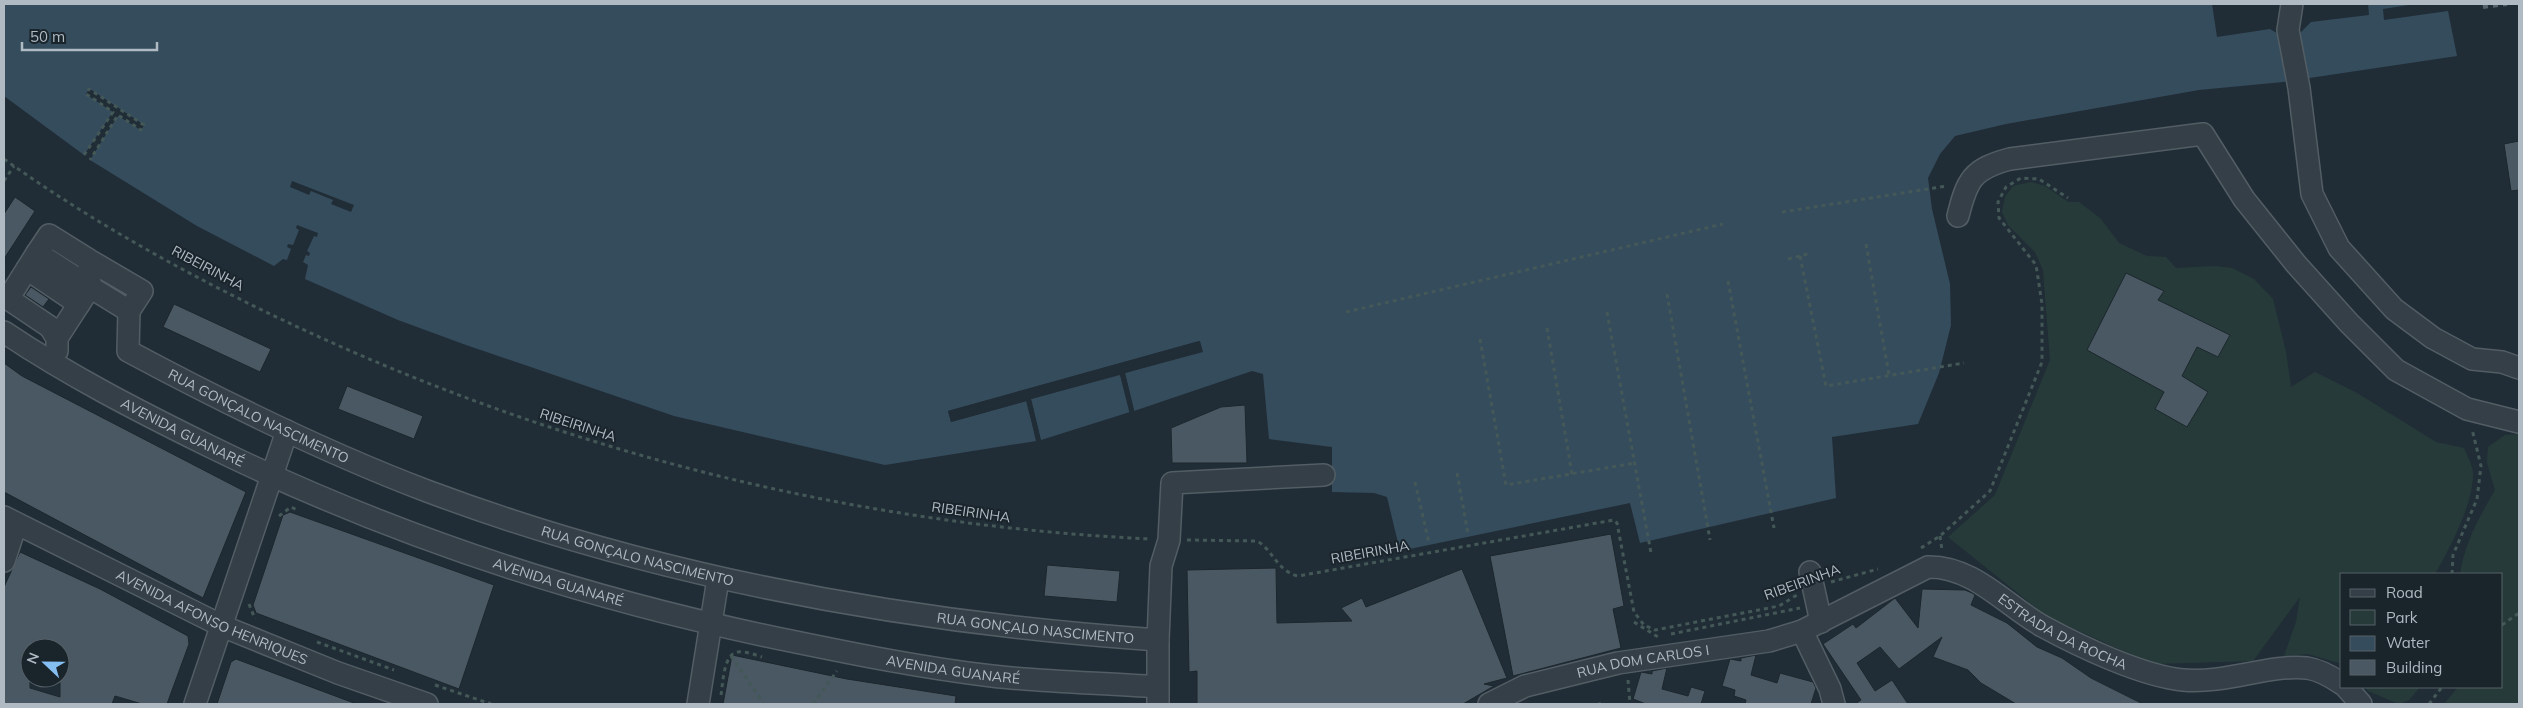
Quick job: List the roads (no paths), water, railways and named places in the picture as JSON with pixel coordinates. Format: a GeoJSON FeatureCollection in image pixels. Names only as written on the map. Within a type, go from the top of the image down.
{"type":"FeatureCollection","features":[{"type":"Feature","properties":{"kind":"street"},"geometry":{"type":"LineString","coordinates":[[2292,4],[2288,30],[2312,194],[2340,248],[2394,309],[2433,338],[2472,358],[2502,362],[2519,368]]}},
{"type":"Feature","properties":{"kind":"street"},"geometry":{"type":"LineString","coordinates":[[1958,216],[1968,183],[1974,175],[1990,164],[2010,158],[2203,134],[2244,199],[2296,264],[2349,323],[2396,370],[2467,409],[2519,422]]}},
{"type":"Feature","properties":{"kind":"street"},"geometry":{"type":"LineString","coordinates":[[49,235],[142,291],[128,311],[75,310],[20,280],[49,235]]}},
{"type":"Feature","properties":{"kind":"street"},"geometry":{"type":"LineString","coordinates":[[60,366],[89,260]]}},
{"type":"Feature","properties":{"kind":"street"},"geometry":{"type":"LineString","coordinates":[[20,280],[50,327],[75,310]]}},
{"type":"Feature","properties":{"kind":"street","name":"RUA GONÇALO NASCIMENTO"},"geometry":{"type":"LineString","coordinates":[[128,311],[128,351],[227,404],[428,491],[621,553],[718,578],[921,617],[1047,632],[1158,640]]}},
{"type":"Feature","properties":{"kind":"street","name":"AVENIDA GUANARÉ"},"geometry":{"type":"LineString","coordinates":[[4,332],[136,410],[271,477],[365,517],[563,586],[712,625],[868,657],[992,676],[1158,696]]}},
{"type":"Feature","properties":{"kind":"street"},"geometry":{"type":"LineString","coordinates":[[195,704],[288,431]]}},
{"type":"Feature","properties":{"kind":"street"},"geometry":{"type":"LineString","coordinates":[[1158,696],[1161,566],[1169,540],[1172,483],[1324,475]]}},
{"type":"Feature","properties":{"kind":"street"},"geometry":{"type":"LineString","coordinates":[[4,561],[10,521]]}},
{"type":"Feature","properties":{"kind":"street","name":"AVENIDA AFONSO HENRIQUES"},"geometry":{"type":"LineString","coordinates":[[10,521],[222,626],[338,672],[427,704]]}},
{"type":"Feature","properties":{"kind":"street","name":"ESTRADA DA ROCHA"},"geometry":{"type":"LineString","coordinates":[[1802,631],[1928,567],[1945,567],[1987,588],[2044,627],[2153,674],[2180,680],[2208,682],[2288,669],[2307,668],[2322,672],[2340,683]]}},
{"type":"Feature","properties":{"kind":"street"},"geometry":{"type":"LineString","coordinates":[[698,704],[718,578]]}},
{"type":"Feature","properties":{"kind":"street"},"geometry":{"type":"LineString","coordinates":[[1813,586],[1821,622]]}},
{"type":"Feature","properties":{"kind":"street"},"geometry":{"type":"LineString","coordinates":[[1802,631],[1830,689],[1834,704]]}},
{"type":"Feature","properties":{"kind":"street","name":"RUA DOM CARLOS I"},"geometry":{"type":"LineString","coordinates":[[1489,704],[1525,686],[1618,663],[1769,641],[1802,631]]}},
{"type":"Feature","properties":{"kind":"street"},"geometry":{"type":"LineString","coordinates":[[2347,688],[2361,704]]}},
{"type":"Feature","properties":{"kind":"water"},"geometry":{"type":"Polygon","coordinates":[[[4,4],[2415,4],[2383,9],[2384,20],[2448,11],[2457,56],[2283,82],[2199,90],[2006,124],[1955,136],[1940,154],[1928,178],[1932,209],[1950,284],[1951,325],[1939,373],[1918,424],[1832,437],[1836,498],[1640,543],[1630,503],[1400,551],[1387,497],[1374,493],[1332,492],[1332,447],[1269,439],[1263,374],[1252,371],[1134,411],[1125,373],[1202,351],[1199,341],[948,411],[951,422],[1027,401],[1036,441],[885,465],[674,416],[398,320],[305,279],[308,265],[303,262],[306,255],[309,256],[310,253],[307,251],[314,236],[317,237],[318,233],[297,225],[296,228],[299,230],[293,245],[288,244],[287,247],[291,249],[287,260],[283,259],[274,266],[197,226],[90,160],[118,115],[141,130],[144,125],[90,89],[86,94],[113,112],[84,155],[4,96],[4,4]]]}},
{"type":"Feature","properties":{"kind":"water"},"geometry":{"type":"Polygon","coordinates":[[[1120,374],[1130,412],[1041,440],[1031,399],[1120,374]]]}},
{"type":"Feature","properties":{"kind":"railway"},"geometry":{"type":"LineString","coordinates":[[2483,7],[2507,4]]}}]}
